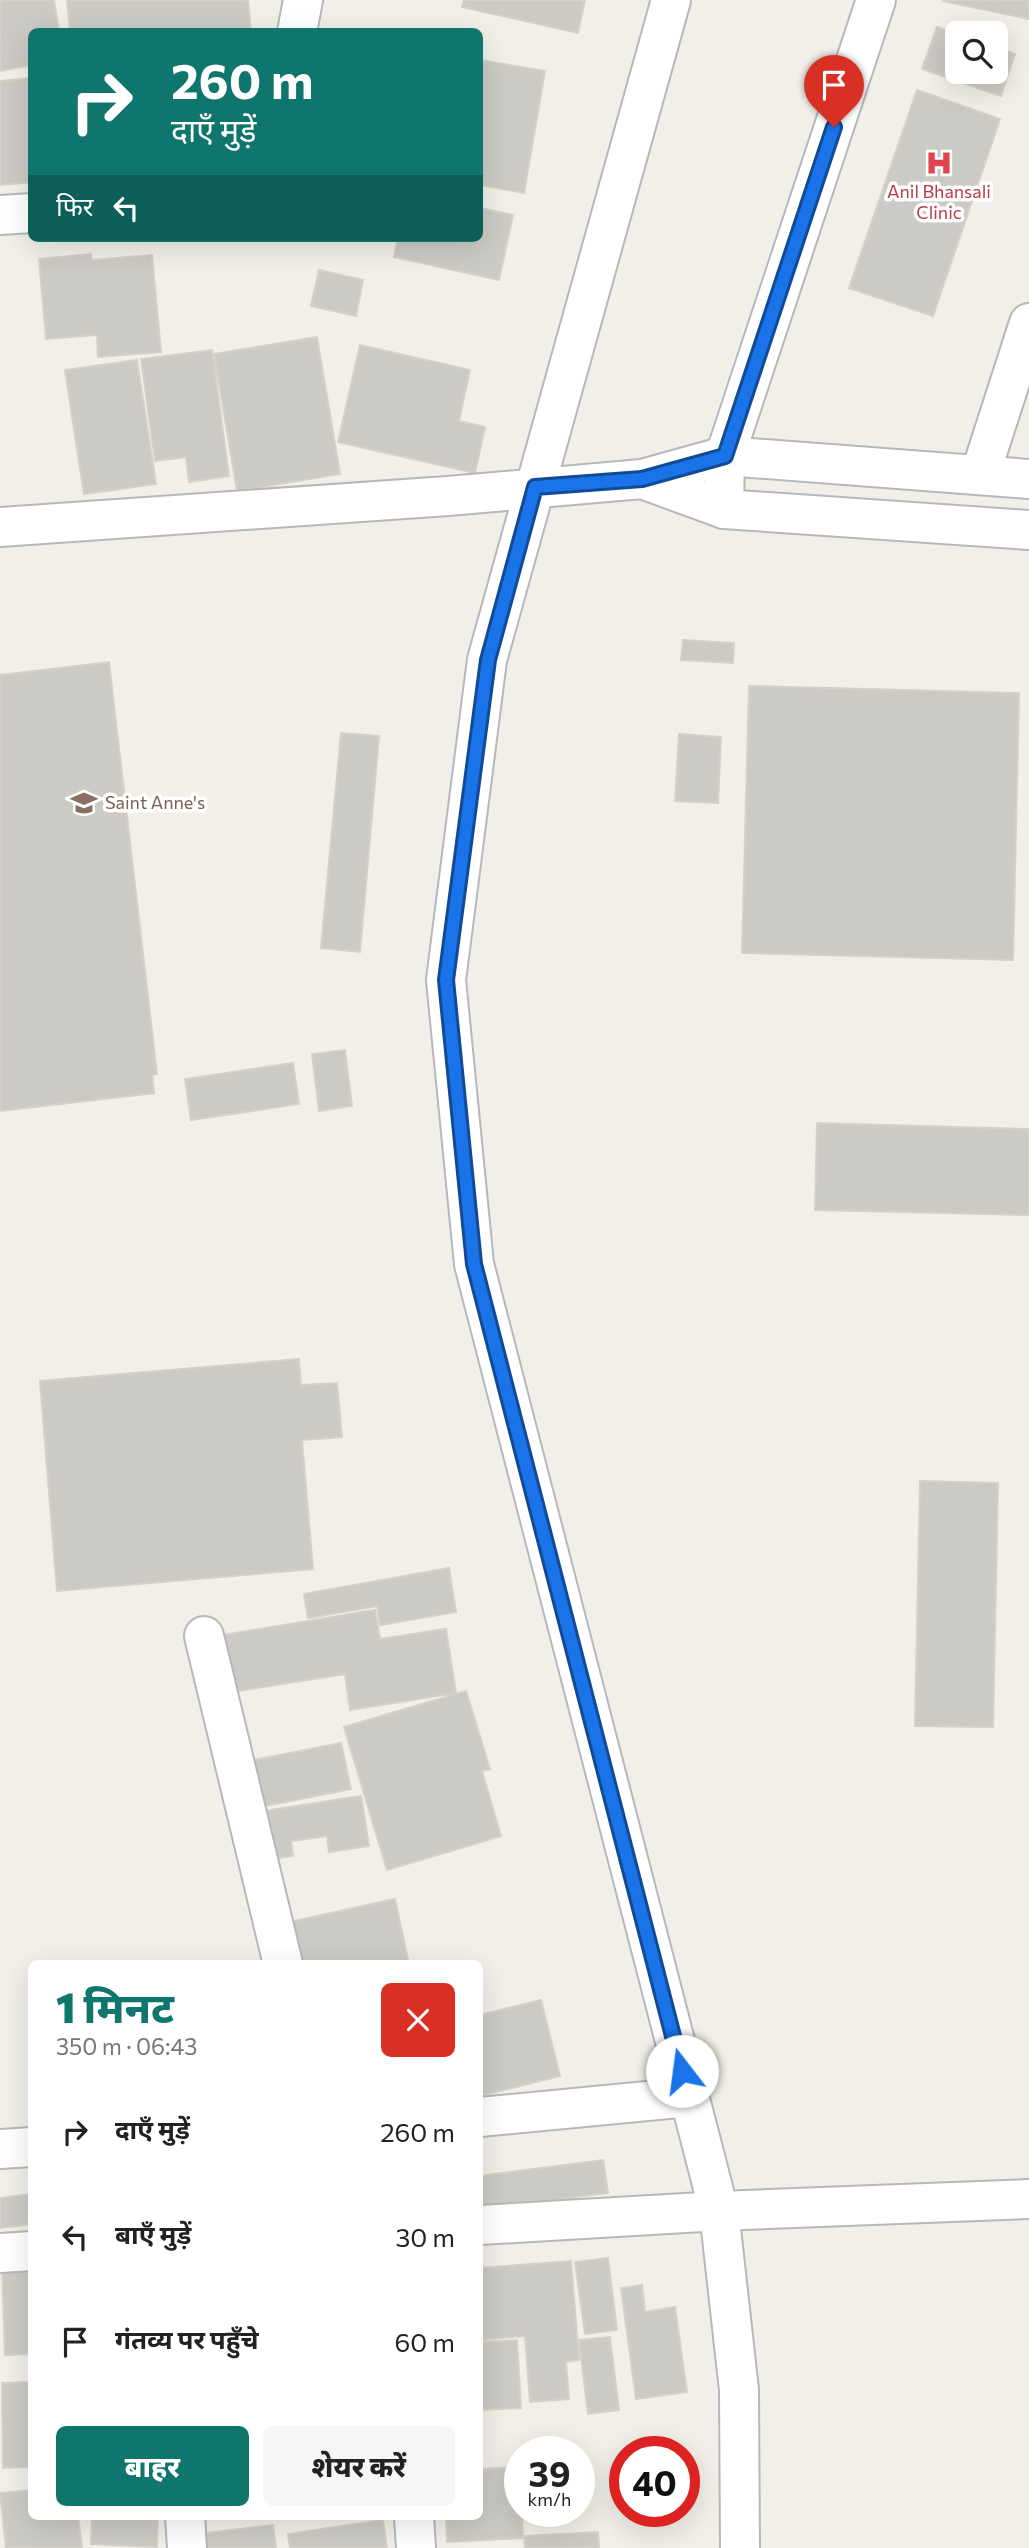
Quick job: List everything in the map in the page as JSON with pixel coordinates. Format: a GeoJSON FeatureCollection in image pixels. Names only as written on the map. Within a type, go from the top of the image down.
{"type":"FeatureCollection","features":[{"type":"Feature","properties":{"kind":"street"},"geometry":{"type":"LineString","coordinates":[[298,28],[303,0]]}},
{"type":"Feature","properties":{"kind":"street"},"geometry":{"type":"LineString","coordinates":[[671,0],[488,660],[446,980],[474,1264],[719,2211],[739,2390],[740,2548]]}},
{"type":"Feature","properties":{"kind":"street"},"geometry":{"type":"LineString","coordinates":[[724,509],[725,456],[876,0]]}},
{"type":"Feature","properties":{"kind":"street"},"geometry":{"type":"LineString","coordinates":[[0,215],[28,213]]}},
{"type":"Feature","properties":{"kind":"street"},"geometry":{"type":"LineString","coordinates":[[980,475],[1029,323]]}},
{"type":"Feature","properties":{"kind":"street"},"geometry":{"type":"LineString","coordinates":[[0,527],[435,497],[642,479],[725,456],[1029,479]]}},
{"type":"Feature","properties":{"kind":"street"},"geometry":{"type":"LineString","coordinates":[[642,479],[724,509],[1029,530]]}},
{"type":"Feature","properties":{"kind":"street"},"geometry":{"type":"LineString","coordinates":[[204,1636],[282,1960]]}},
{"type":"Feature","properties":{"kind":"street"},"geometry":{"type":"LineString","coordinates":[[483,2117],[689,2097]]}},
{"type":"Feature","properties":{"kind":"street"},"geometry":{"type":"LineString","coordinates":[[0,2149],[28,2147]]}},
{"type":"Feature","properties":{"kind":"street"},"geometry":{"type":"LineString","coordinates":[[483,2225],[719,2211],[1029,2199]]}},
{"type":"Feature","properties":{"kind":"street"},"geometry":{"type":"LineString","coordinates":[[0,2253],[28,2251]]}},
{"type":"Feature","properties":{"kind":"street"},"geometry":{"type":"LineString","coordinates":[[186,2520],[187,2548]]}},
{"type":"Feature","properties":{"kind":"street"},"geometry":{"type":"LineString","coordinates":[[415,2520],[416,2548]]}},
{"type":"Feature","properties":{"kind":"building"},"geometry":{"type":"Polygon","coordinates":[[[0,0],[54,0],[58,28],[28,28],[28,66],[0,71],[0,0]]]}},
{"type":"Feature","properties":{"kind":"building"},"geometry":{"type":"Polygon","coordinates":[[[67,0],[248,0],[251,28],[70,28],[67,0]]]}},
{"type":"Feature","properties":{"kind":"building"},"geometry":{"type":"Polygon","coordinates":[[[464,0],[585,0],[578,33],[462,7],[464,0]]]}},
{"type":"Feature","properties":{"kind":"building"},"geometry":{"type":"Polygon","coordinates":[[[1029,0],[1029,19],[943,1],[1029,0]]]}},
{"type":"Feature","properties":{"kind":"building"},"geometry":{"type":"Polygon","coordinates":[[[937,27],[945,30],[945,77],[922,69],[937,27]]]}},
{"type":"Feature","properties":{"kind":"building"},"geometry":{"type":"Polygon","coordinates":[[[1008,51],[1015,54],[1008,75],[1008,51]]]}},
{"type":"Feature","properties":{"kind":"building"},"geometry":{"type":"Polygon","coordinates":[[[483,61],[545,71],[524,193],[483,186],[483,61]]]}},
{"type":"Feature","properties":{"kind":"building"},"geometry":{"type":"Polygon","coordinates":[[[28,78],[28,182],[0,185],[0,81],[28,78]]]}},
{"type":"Feature","properties":{"kind":"building"},"geometry":{"type":"Polygon","coordinates":[[[966,84],[1005,84],[1001,96],[966,84]]]}},
{"type":"Feature","properties":{"kind":"building"},"geometry":{"type":"Polygon","coordinates":[[[917,90],[1000,119],[933,316],[849,288],[917,90]]]}},
{"type":"Feature","properties":{"kind":"building"},"geometry":{"type":"Polygon","coordinates":[[[483,209],[513,215],[499,280],[394,257],[397,242],[483,242],[483,209]]]}},
{"type":"Feature","properties":{"kind":"building"},"geometry":{"type":"Polygon","coordinates":[[[91,254],[92,260],[152,255],[161,352],[98,357],[97,335],[46,339],[39,259],[91,254]]]}},
{"type":"Feature","properties":{"kind":"building"},"geometry":{"type":"Polygon","coordinates":[[[319,270],[363,280],[356,316],[311,306],[319,270]]]}},
{"type":"Feature","properties":{"kind":"building"},"geometry":{"type":"Polygon","coordinates":[[[317,337],[340,474],[237,491],[214,354],[317,337]]]}},
{"type":"Feature","properties":{"kind":"building"},"geometry":{"type":"Polygon","coordinates":[[[360,345],[470,370],[459,421],[485,427],[475,473],[338,442],[360,345]]]}},
{"type":"Feature","properties":{"kind":"building"},"geometry":{"type":"Polygon","coordinates":[[[212,350],[229,476],[189,482],[186,457],[155,461],[141,359],[212,350]]]}},
{"type":"Feature","properties":{"kind":"building"},"geometry":{"type":"Polygon","coordinates":[[[137,360],[156,484],[84,494],[65,370],[137,360]]]}},
{"type":"Feature","properties":{"kind":"building"},"geometry":{"type":"Polygon","coordinates":[[[683,640],[734,643],[733,663],[681,660],[683,640]]]}},
{"type":"Feature","properties":{"kind":"building","name":"Saint Anne's"},"geometry":{"type":"Polygon","coordinates":[[[109,662],[157,1074],[152,1075],[154,1093],[0,1111],[0,675],[109,662]]]}},
{"type":"Feature","properties":{"kind":"building"},"geometry":{"type":"Polygon","coordinates":[[[749,686],[1019,693],[1013,960],[742,953],[749,686]]]}},
{"type":"Feature","properties":{"kind":"building"},"geometry":{"type":"Polygon","coordinates":[[[341,733],[379,736],[360,952],[321,948],[341,733]]]}},
{"type":"Feature","properties":{"kind":"building"},"geometry":{"type":"Polygon","coordinates":[[[679,734],[721,737],[718,803],[675,801],[679,734]]]}},
{"type":"Feature","properties":{"kind":"building"},"geometry":{"type":"Polygon","coordinates":[[[345,1050],[352,1106],[319,1111],[312,1054],[345,1050]]]}},
{"type":"Feature","properties":{"kind":"building"},"geometry":{"type":"Polygon","coordinates":[[[293,1063],[299,1104],[191,1120],[185,1079],[293,1063]]]}},
{"type":"Feature","properties":{"kind":"building"},"geometry":{"type":"Polygon","coordinates":[[[817,1123],[1029,1129],[1029,1215],[815,1210],[817,1123]]]}},
{"type":"Feature","properties":{"kind":"building"},"geometry":{"type":"Polygon","coordinates":[[[299,1359],[301,1385],[337,1383],[342,1437],[302,1440],[313,1569],[57,1591],[40,1381],[299,1359]]]}},
{"type":"Feature","properties":{"kind":"building"},"geometry":{"type":"Polygon","coordinates":[[[920,1481],[998,1483],[993,1727],[915,1726],[920,1481]]]}},
{"type":"Feature","properties":{"kind":"building"},"geometry":{"type":"Polygon","coordinates":[[[449,1568],[456,1612],[380,1625],[377,1606],[308,1618],[304,1594],[449,1568]]]}},
{"type":"Feature","properties":{"kind":"building"},"geometry":{"type":"Polygon","coordinates":[[[375,1610],[380,1639],[446,1629],[456,1693],[350,1710],[345,1674],[232,1692],[223,1635],[375,1610]]]}},
{"type":"Feature","properties":{"kind":"building"},"geometry":{"type":"Polygon","coordinates":[[[466,1691],[490,1769],[482,1771],[501,1836],[387,1870],[344,1727],[466,1691]]]}},
{"type":"Feature","properties":{"kind":"building"},"geometry":{"type":"Polygon","coordinates":[[[341,1743],[351,1789],[259,1807],[249,1761],[341,1743]]]}},
{"type":"Feature","properties":{"kind":"building"},"geometry":{"type":"Polygon","coordinates":[[[361,1796],[369,1846],[329,1852],[327,1836],[291,1841],[293,1856],[271,1859],[264,1811],[361,1796]]]}},
{"type":"Feature","properties":{"kind":"building"},"geometry":{"type":"Polygon","coordinates":[[[395,1899],[408,1960],[293,1960],[285,1923],[395,1899]]]}},
{"type":"Feature","properties":{"kind":"building"},"geometry":{"type":"Polygon","coordinates":[[[541,2000],[560,2076],[483,2095],[483,2014],[541,2000]]]}},
{"type":"Feature","properties":{"kind":"building"},"geometry":{"type":"Polygon","coordinates":[[[603,2160],[608,2193],[483,2210],[483,2176],[603,2160]]]}},
{"type":"Feature","properties":{"kind":"building"},"geometry":{"type":"Polygon","coordinates":[[[28,2194],[28,2224],[0,2228],[0,2198],[28,2194]]]}},
{"type":"Feature","properties":{"kind":"building"},"geometry":{"type":"Polygon","coordinates":[[[608,2258],[617,2330],[585,2334],[575,2262],[608,2258]]]}},
{"type":"Feature","properties":{"kind":"building"},"geometry":{"type":"Polygon","coordinates":[[[571,2261],[579,2360],[566,2362],[569,2399],[530,2402],[525,2336],[483,2340],[483,2268],[571,2261]]]}},
{"type":"Feature","properties":{"kind":"building"},"geometry":{"type":"Polygon","coordinates":[[[28,2263],[28,2354],[5,2355],[2,2264],[28,2263]]]}},
{"type":"Feature","properties":{"kind":"building"},"geometry":{"type":"Polygon","coordinates":[[[642,2285],[645,2312],[675,2307],[687,2392],[636,2399],[621,2288],[642,2285]]]}},
{"type":"Feature","properties":{"kind":"building"},"geometry":{"type":"Polygon","coordinates":[[[610,2337],[619,2410],[588,2414],[579,2340],[610,2337]]]}},
{"type":"Feature","properties":{"kind":"building"},"geometry":{"type":"Polygon","coordinates":[[[517,2340],[521,2408],[483,2410],[483,2342],[517,2340]]]}},
{"type":"Feature","properties":{"kind":"building"},"geometry":{"type":"Polygon","coordinates":[[[28,2382],[28,2467],[3,2468],[2,2383],[28,2382]]]}},
{"type":"Feature","properties":{"kind":"building"},"geometry":{"type":"Polygon","coordinates":[[[504,2468],[504,2527],[523,2527],[523,2538],[447,2542],[446,2520],[483,2520],[483,2469],[504,2468]]]}},
{"type":"Feature","properties":{"kind":"building"},"geometry":{"type":"Polygon","coordinates":[[[28,2490],[28,2520],[78,2520],[82,2548],[6,2548],[0,2493],[28,2490]]]}},
{"type":"Feature","properties":{"kind":"building"},"geometry":{"type":"Polygon","coordinates":[[[92,2520],[158,2520],[157,2547],[91,2544],[92,2520]]]}},
{"type":"Feature","properties":{"kind":"building"},"geometry":{"type":"Polygon","coordinates":[[[383,2520],[387,2548],[290,2548],[288,2534],[383,2520]]]}},
{"type":"Feature","properties":{"kind":"building"},"geometry":{"type":"Polygon","coordinates":[[[273,2525],[276,2548],[199,2548],[197,2534],[273,2525]]]}},
{"type":"Feature","properties":{"kind":"building"},"geometry":{"type":"Polygon","coordinates":[[[598,2532],[599,2548],[525,2548],[524,2536],[598,2532]]]}},
{"type":"Feature","properties":{"kind":"place","name":"Anil Bhansali Clinic"},"geometry":{"type":"Point","coordinates":[939,163]}},
{"type":"Feature","properties":{"kind":"place","name":"Saint Anne's"},"geometry":{"type":"Point","coordinates":[84,803]}},
{"type":"Feature","properties":{"kind":"route"},"geometry":{"type":"LineString","coordinates":[[682,2071],[474,1264],[446,980],[488,660],[535,487],[642,479],[725,456],[834,127]]}}]}
